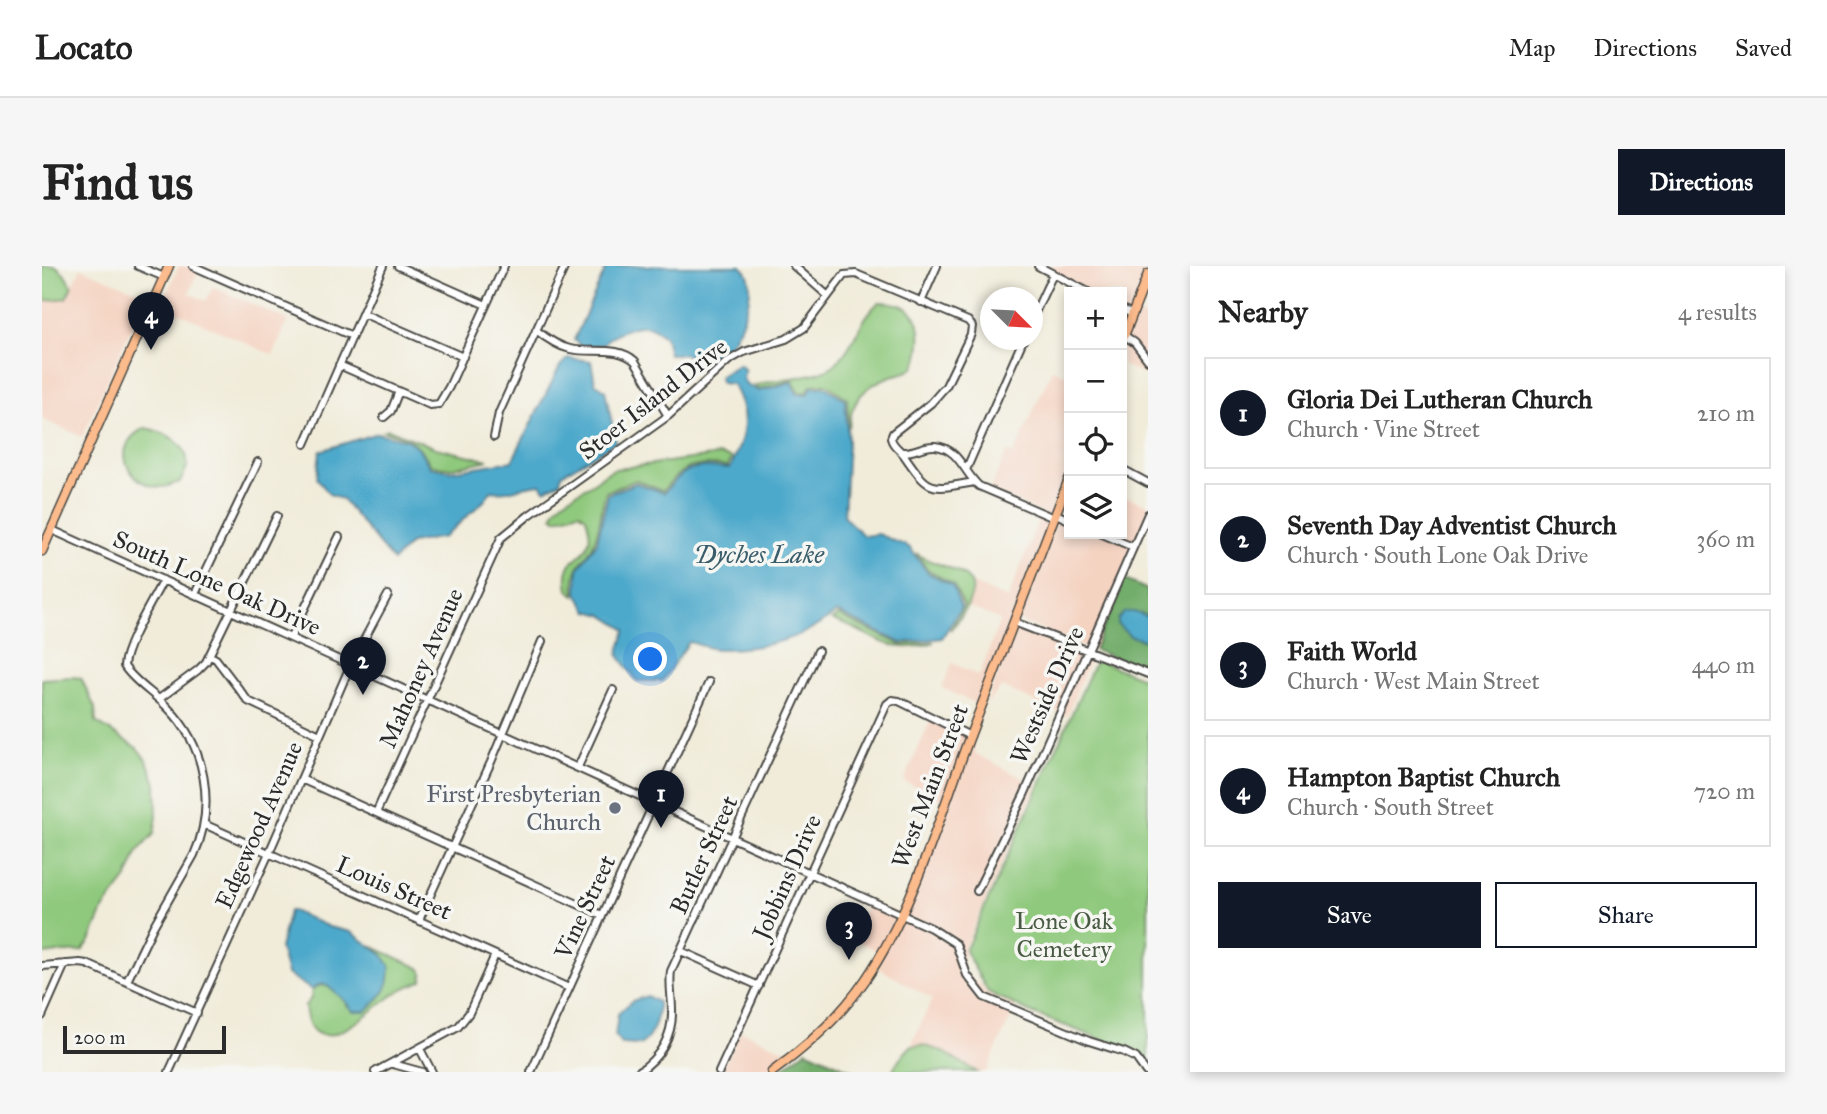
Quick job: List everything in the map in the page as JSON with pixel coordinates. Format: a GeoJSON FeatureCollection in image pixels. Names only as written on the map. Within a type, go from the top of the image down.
{"type":"FeatureCollection","features":[{"type":"Feature","properties":{"kind":"main road"},"geometry":{"type":"LineString","coordinates":[[42,551],[169,266]]}},
{"type":"Feature","properties":{"kind":"main road"},"geometry":{"type":"LineString","coordinates":[[1127,327],[1148,274]]}},
{"type":"Feature","properties":{"kind":"main road","name":"West Main Street"},"geometry":{"type":"LineString","coordinates":[[772,1072],[822,1031],[846,1006],[873,968],[902,914],[1064,492]]}},
{"type":"Feature","properties":{"kind":"street"},"geometry":{"type":"LineString","coordinates":[[138,266],[149,268],[164,277]]}},
{"type":"Feature","properties":{"kind":"street"},"geometry":{"type":"LineString","coordinates":[[193,266],[352,336]]}},
{"type":"Feature","properties":{"kind":"street"},"geometry":{"type":"LineString","coordinates":[[305,444],[383,266]]}},
{"type":"Feature","properties":{"kind":"street"},"geometry":{"type":"LineString","coordinates":[[398,266],[486,305]]}},
{"type":"Feature","properties":{"kind":"street"},"geometry":{"type":"LineString","coordinates":[[339,365],[430,405],[439,404],[504,266]]}},
{"type":"Feature","properties":{"kind":"street"},"geometry":{"type":"LineString","coordinates":[[494,437],[499,413],[565,266]]}},
{"type":"Feature","properties":{"kind":"street"},"geometry":{"type":"LineString","coordinates":[[794,266],[827,295]]}},
{"type":"Feature","properties":{"kind":"street"},"geometry":{"type":"LineString","coordinates":[[937,266],[921,302],[968,321],[973,329],[946,386],[931,403],[892,435],[893,445],[902,452],[917,475],[932,486],[946,488],[974,482]]}},
{"type":"Feature","properties":{"kind":"street"},"geometry":{"type":"LineString","coordinates":[[1038,266],[1078,287]]}},
{"type":"Feature","properties":{"kind":"street","name":"Stoer Island Drive"},"geometry":{"type":"LineString","coordinates":[[501,538],[668,416],[728,361],[804,328],[841,278],[852,274],[921,302]]}},
{"type":"Feature","properties":{"kind":"street"},"geometry":{"type":"LineString","coordinates":[[1043,295],[1053,274]]}},
{"type":"Feature","properties":{"kind":"street"},"geometry":{"type":"LineString","coordinates":[[1127,312],[1132,314]]}},
{"type":"Feature","properties":{"kind":"street"},"geometry":{"type":"LineString","coordinates":[[362,313],[463,357]]}},
{"type":"Feature","properties":{"kind":"street"},"geometry":{"type":"LineString","coordinates":[[536,330],[567,348],[618,352],[631,357],[668,416]]}},
{"type":"Feature","properties":{"kind":"street"},"geometry":{"type":"LineString","coordinates":[[1127,340],[1135,343],[1148,360]]}},
{"type":"Feature","properties":{"kind":"street"},"geometry":{"type":"LineString","coordinates":[[966,470],[1019,350]]}},
{"type":"Feature","properties":{"kind":"street"},"geometry":{"type":"LineString","coordinates":[[384,417],[391,411],[399,391]]}},
{"type":"Feature","properties":{"kind":"street"},"geometry":{"type":"LineString","coordinates":[[902,452],[913,452],[930,446],[942,447],[957,457],[979,486],[1064,519]]}},
{"type":"Feature","properties":{"kind":"street"},"geometry":{"type":"LineString","coordinates":[[195,594],[258,462]]}},
{"type":"Feature","properties":{"kind":"street"},"geometry":{"type":"LineString","coordinates":[[1127,472],[1148,483]]}},
{"type":"Feature","properties":{"kind":"street","name":"Westside Drive"},"geometry":{"type":"LineString","coordinates":[[978,891],[1024,795],[1148,514]]}},
{"type":"Feature","properties":{"kind":"street"},"geometry":{"type":"LineString","coordinates":[[159,699],[198,670],[209,655],[277,516]]}},
{"type":"Feature","properties":{"kind":"street","name":"South Lone Oak Drive"},"geometry":{"type":"LineString","coordinates":[[52,530],[943,934],[960,950],[967,975],[984,997],[1089,1041],[1124,1052],[1136,1058],[1146,1072]]}},
{"type":"Feature","properties":{"kind":"street"},"geometry":{"type":"LineString","coordinates":[[291,637],[339,537]]}},
{"type":"Feature","properties":{"kind":"street","name":"Mahoney Avenue"},"geometry":{"type":"LineString","coordinates":[[376,813],[501,538]]}},
{"type":"Feature","properties":{"kind":"street"},"geometry":{"type":"LineString","coordinates":[[1114,539],[1133,547]]}},
{"type":"Feature","properties":{"kind":"street"},"geometry":{"type":"LineString","coordinates":[[127,981],[153,927],[194,855],[204,824],[206,787],[185,728],[124,666],[137,632],[163,580]]}},
{"type":"Feature","properties":{"kind":"street","name":"Edgewood Avenue"},"geometry":{"type":"LineString","coordinates":[[169,1072],[269,853],[351,664],[388,595]]}},
{"type":"Feature","properties":{"kind":"street"},"geometry":{"type":"LineString","coordinates":[[1014,622],[1148,674]]}},
{"type":"Feature","properties":{"kind":"street"},"geometry":{"type":"LineString","coordinates":[[419,920],[542,641]]}},
{"type":"Feature","properties":{"kind":"street","name":"Butler Street"},"geometry":{"type":"LineString","coordinates":[[638,1072],[658,1055],[667,1038],[671,1023],[670,976],[818,651]]}},
{"type":"Feature","properties":{"kind":"street"},"geometry":{"type":"LineString","coordinates":[[209,655],[216,659],[248,701],[320,735]]}},
{"type":"Feature","properties":{"kind":"street","name":"Vine Street"},"geometry":{"type":"LineString","coordinates":[[531,1072],[709,682]]}},
{"type":"Feature","properties":{"kind":"street"},"geometry":{"type":"LineString","coordinates":[[578,767],[613,690]]}},
{"type":"Feature","properties":{"kind":"street","name":"Jobbins Drive"},"geometry":{"type":"LineString","coordinates":[[719,1072],[887,704],[892,700],[899,701],[970,736]]}},
{"type":"Feature","properties":{"kind":"street"},"geometry":{"type":"LineString","coordinates":[[301,779],[602,915]]}},
{"type":"Feature","properties":{"kind":"street","name":"Louis Street"},"geometry":{"type":"LineString","coordinates":[[204,824],[569,988]]}},
{"type":"Feature","properties":{"kind":"street"},"geometry":{"type":"LineString","coordinates":[[681,951],[758,986]]}},
{"type":"Feature","properties":{"kind":"street"},"geometry":{"type":"LineString","coordinates":[[375,1072],[458,1027],[466,1018],[495,955]]}},
{"type":"Feature","properties":{"kind":"street"},"geometry":{"type":"LineString","coordinates":[[42,1016],[65,964]]}},
{"type":"Feature","properties":{"kind":"street"},"geometry":{"type":"LineString","coordinates":[[42,966],[87,964],[197,1013]]}},
{"type":"Feature","properties":{"kind":"street"},"geometry":{"type":"LineString","coordinates":[[420,1049],[432,1072]]}},
{"type":"Feature","properties":{"kind":"street"},"geometry":{"type":"LineString","coordinates":[[392,1064],[422,1072]]}},
{"type":"Feature","properties":{"kind":"shaded area"},"geometry":{"type":"Polygon","coordinates":[[[179,266],[200,266],[189,293],[206,301],[213,287],[288,320],[273,355],[161,305],[179,266]]]}},
{"type":"Feature","properties":{"kind":"shaded area"},"geometry":{"type":"Polygon","coordinates":[[[1052,266],[1147,266],[1127,320],[1127,287],[1078,287],[1051,270],[1052,266]]]}},
{"type":"Feature","properties":{"kind":"shaded area"},"geometry":{"type":"Polygon","coordinates":[[[81,268],[146,295],[82,437],[42,419],[42,301],[66,298],[81,268]]]}},
{"type":"Feature","properties":{"kind":"shaded area"},"geometry":{"type":"Polygon","coordinates":[[[1136,313],[1148,319],[1148,376],[1127,367],[1127,337],[1136,313]]]}},
{"type":"Feature","properties":{"kind":"shaded area"},"geometry":{"type":"Polygon","coordinates":[[[1052,369],[1064,374],[1064,484],[979,705],[942,688],[952,663],[979,676],[1000,620],[967,606],[974,589],[971,583],[1008,599],[1041,513],[990,489],[1007,452],[1014,454],[1052,369]]]}},
{"type":"Feature","properties":{"kind":"shaded area"},"geometry":{"type":"Polygon","coordinates":[[[1127,497],[1148,505],[1148,517],[1094,651],[1018,620],[1064,501],[1064,539],[1127,539],[1127,497]]]}},
{"type":"Feature","properties":{"kind":"shaded area"},"geometry":{"type":"Polygon","coordinates":[[[1016,626],[1091,656],[1067,716],[1002,687],[986,704],[1016,626]]]}},
{"type":"Feature","properties":{"kind":"shaded area"},"geometry":{"type":"Polygon","coordinates":[[[932,717],[968,732],[942,800],[904,781],[932,717]]]}},
{"type":"Feature","properties":{"kind":"shaded area"},"geometry":{"type":"Polygon","coordinates":[[[972,741],[976,754],[1037,785],[963,950],[958,973],[981,985],[987,994],[1015,1008],[986,1072],[977,1072],[942,1051],[922,1045],[911,1046],[932,999],[877,967],[972,741]]]}},
{"type":"Feature","properties":{"kind":"shaded area"},"geometry":{"type":"Polygon","coordinates":[[[869,902],[898,915],[879,952],[852,938],[869,902]]]}},
{"type":"Feature","properties":{"kind":"shaded area"},"geometry":{"type":"Polygon","coordinates":[[[741,1031],[790,1052],[767,1072],[721,1072],[741,1031]]]}},
{"type":"Feature","properties":{"kind":"green space"},"geometry":{"type":"Polygon","coordinates":[[[42,266],[56,266],[64,273],[72,286],[66,298],[42,301],[42,266]]]}},
{"type":"Feature","properties":{"kind":"green space"},"geometry":{"type":"Polygon","coordinates":[[[879,302],[898,304],[912,312],[919,325],[918,358],[910,370],[874,384],[861,395],[850,417],[849,427],[847,398],[826,384],[811,385],[807,392],[799,392],[792,380],[759,389],[754,386],[827,370],[841,358],[866,317],[879,302]]]}},
{"type":"Feature","properties":{"kind":"green space"},"geometry":{"type":"Polygon","coordinates":[[[145,428],[167,435],[184,451],[187,466],[180,482],[158,487],[146,484],[130,470],[125,452],[128,443],[145,428]]]}},
{"type":"Feature","properties":{"kind":"green space"},"geometry":{"type":"Polygon","coordinates":[[[388,429],[436,448],[488,460],[452,468],[431,465],[417,445],[406,438],[383,431],[388,429]]]}},
{"type":"Feature","properties":{"kind":"green space"},"geometry":{"type":"Polygon","coordinates":[[[720,455],[732,458],[728,466],[691,467],[677,475],[663,491],[636,480],[606,492],[595,540],[578,568],[575,595],[568,590],[568,570],[587,547],[590,534],[586,517],[579,512],[556,519],[553,516],[563,501],[615,469],[720,455]]]}},
{"type":"Feature","properties":{"kind":"green space"},"geometry":{"type":"Polygon","coordinates":[[[916,553],[963,574],[969,580],[972,587],[971,597],[950,630],[964,606],[953,584],[929,571],[916,553]]]}},
{"type":"Feature","properties":{"kind":"green space"},"geometry":{"type":"Polygon","coordinates":[[[1123,579],[1148,590],[1148,617],[1141,614],[1141,640],[1148,641],[1148,671],[1094,650],[1123,579]]]}},
{"type":"Feature","properties":{"kind":"green space"},"geometry":{"type":"Polygon","coordinates":[[[838,615],[901,645],[934,642],[904,647],[880,642],[832,620],[838,615]]]}},
{"type":"Feature","properties":{"kind":"green space","name":"Lone Oak Cemetery"},"geometry":{"type":"Polygon","coordinates":[[[1096,660],[1148,680],[1148,1057],[1029,1012],[988,992],[965,951],[1096,660]]]}},
{"type":"Feature","properties":{"kind":"green space"},"geometry":{"type":"Polygon","coordinates":[[[81,678],[95,708],[96,722],[137,748],[147,761],[156,783],[157,817],[154,834],[138,851],[127,878],[104,908],[90,941],[82,951],[42,954],[42,679],[81,678]]]}},
{"type":"Feature","properties":{"kind":"green space"},"geometry":{"type":"Polygon","coordinates":[[[371,946],[420,968],[422,980],[401,990],[344,1030],[330,1035],[318,1034],[310,1025],[305,1006],[311,998],[312,990],[327,986],[341,996],[347,1006],[366,1011],[385,991],[383,955],[371,946]]]}},
{"type":"Feature","properties":{"kind":"green space"},"geometry":{"type":"Polygon","coordinates":[[[922,1045],[942,1051],[977,1072],[892,1072],[911,1046],[922,1045]]]}},
{"type":"Feature","properties":{"kind":"green space"},"geometry":{"type":"Polygon","coordinates":[[[806,1050],[855,1072],[778,1072],[806,1050]]]}},
{"type":"Feature","properties":{"kind":"water"},"geometry":{"type":"Polygon","coordinates":[[[607,266],[741,266],[748,274],[750,284],[742,323],[728,347],[708,361],[686,354],[669,354],[665,337],[644,326],[618,333],[603,345],[582,347],[574,340],[607,266]]]}},
{"type":"Feature","properties":{"kind":"water"},"geometry":{"type":"Polygon","coordinates":[[[568,358],[591,361],[595,383],[605,390],[616,442],[562,474],[560,482],[545,490],[541,484],[491,491],[485,500],[444,537],[411,543],[393,561],[343,500],[329,494],[317,478],[320,451],[377,433],[406,440],[418,447],[430,467],[452,471],[512,461],[560,366],[568,358]]]}},
{"type":"Feature","properties":{"kind":"water","name":"Dyches Lake"},"geometry":{"type":"Polygon","coordinates":[[[739,364],[745,370],[743,378],[746,385],[759,391],[792,382],[797,394],[808,394],[812,387],[825,387],[845,399],[848,441],[844,517],[864,536],[878,534],[909,547],[928,573],[952,585],[961,607],[942,638],[901,643],[837,612],[811,629],[783,641],[737,649],[709,648],[689,642],[662,681],[637,681],[618,654],[626,630],[603,615],[588,611],[577,593],[578,569],[597,542],[608,494],[636,483],[664,493],[679,476],[693,469],[730,468],[742,436],[744,416],[732,384],[721,383],[719,377],[739,364]]]}},
{"type":"Feature","properties":{"kind":"water"},"geometry":{"type":"Polygon","coordinates":[[[1125,612],[1148,617],[1148,641],[1130,636],[1118,625],[1118,619],[1125,612]]]}},
{"type":"Feature","properties":{"kind":"water"},"geometry":{"type":"Polygon","coordinates":[[[289,911],[329,927],[351,932],[383,955],[390,967],[389,980],[385,991],[366,1011],[353,1011],[325,984],[317,985],[312,990],[287,974],[280,948],[289,911]]]}},
{"type":"Feature","properties":{"kind":"water"},"geometry":{"type":"Polygon","coordinates":[[[647,996],[658,1002],[652,1032],[640,1045],[621,1044],[615,1036],[618,1014],[632,1001],[647,996]]]}},
{"type":"Feature","properties":{"kind":"place","name":"Hampton Baptist Church"},"geometry":{"type":"Point","coordinates":[151,350]}},
{"type":"Feature","properties":{"kind":"place","name":"Seventh Day Adventist Church"},"geometry":{"type":"Point","coordinates":[363,695]}},
{"type":"Feature","properties":{"kind":"place","name":"First Presbyterian Church"},"geometry":{"type":"Point","coordinates":[615,808]}},
{"type":"Feature","properties":{"kind":"place","name":"Gloria Dei Lutheran Church"},"geometry":{"type":"Point","coordinates":[661,828]}},
{"type":"Feature","properties":{"kind":"place","name":"Faith World"},"geometry":{"type":"Point","coordinates":[849,960]}}]}
